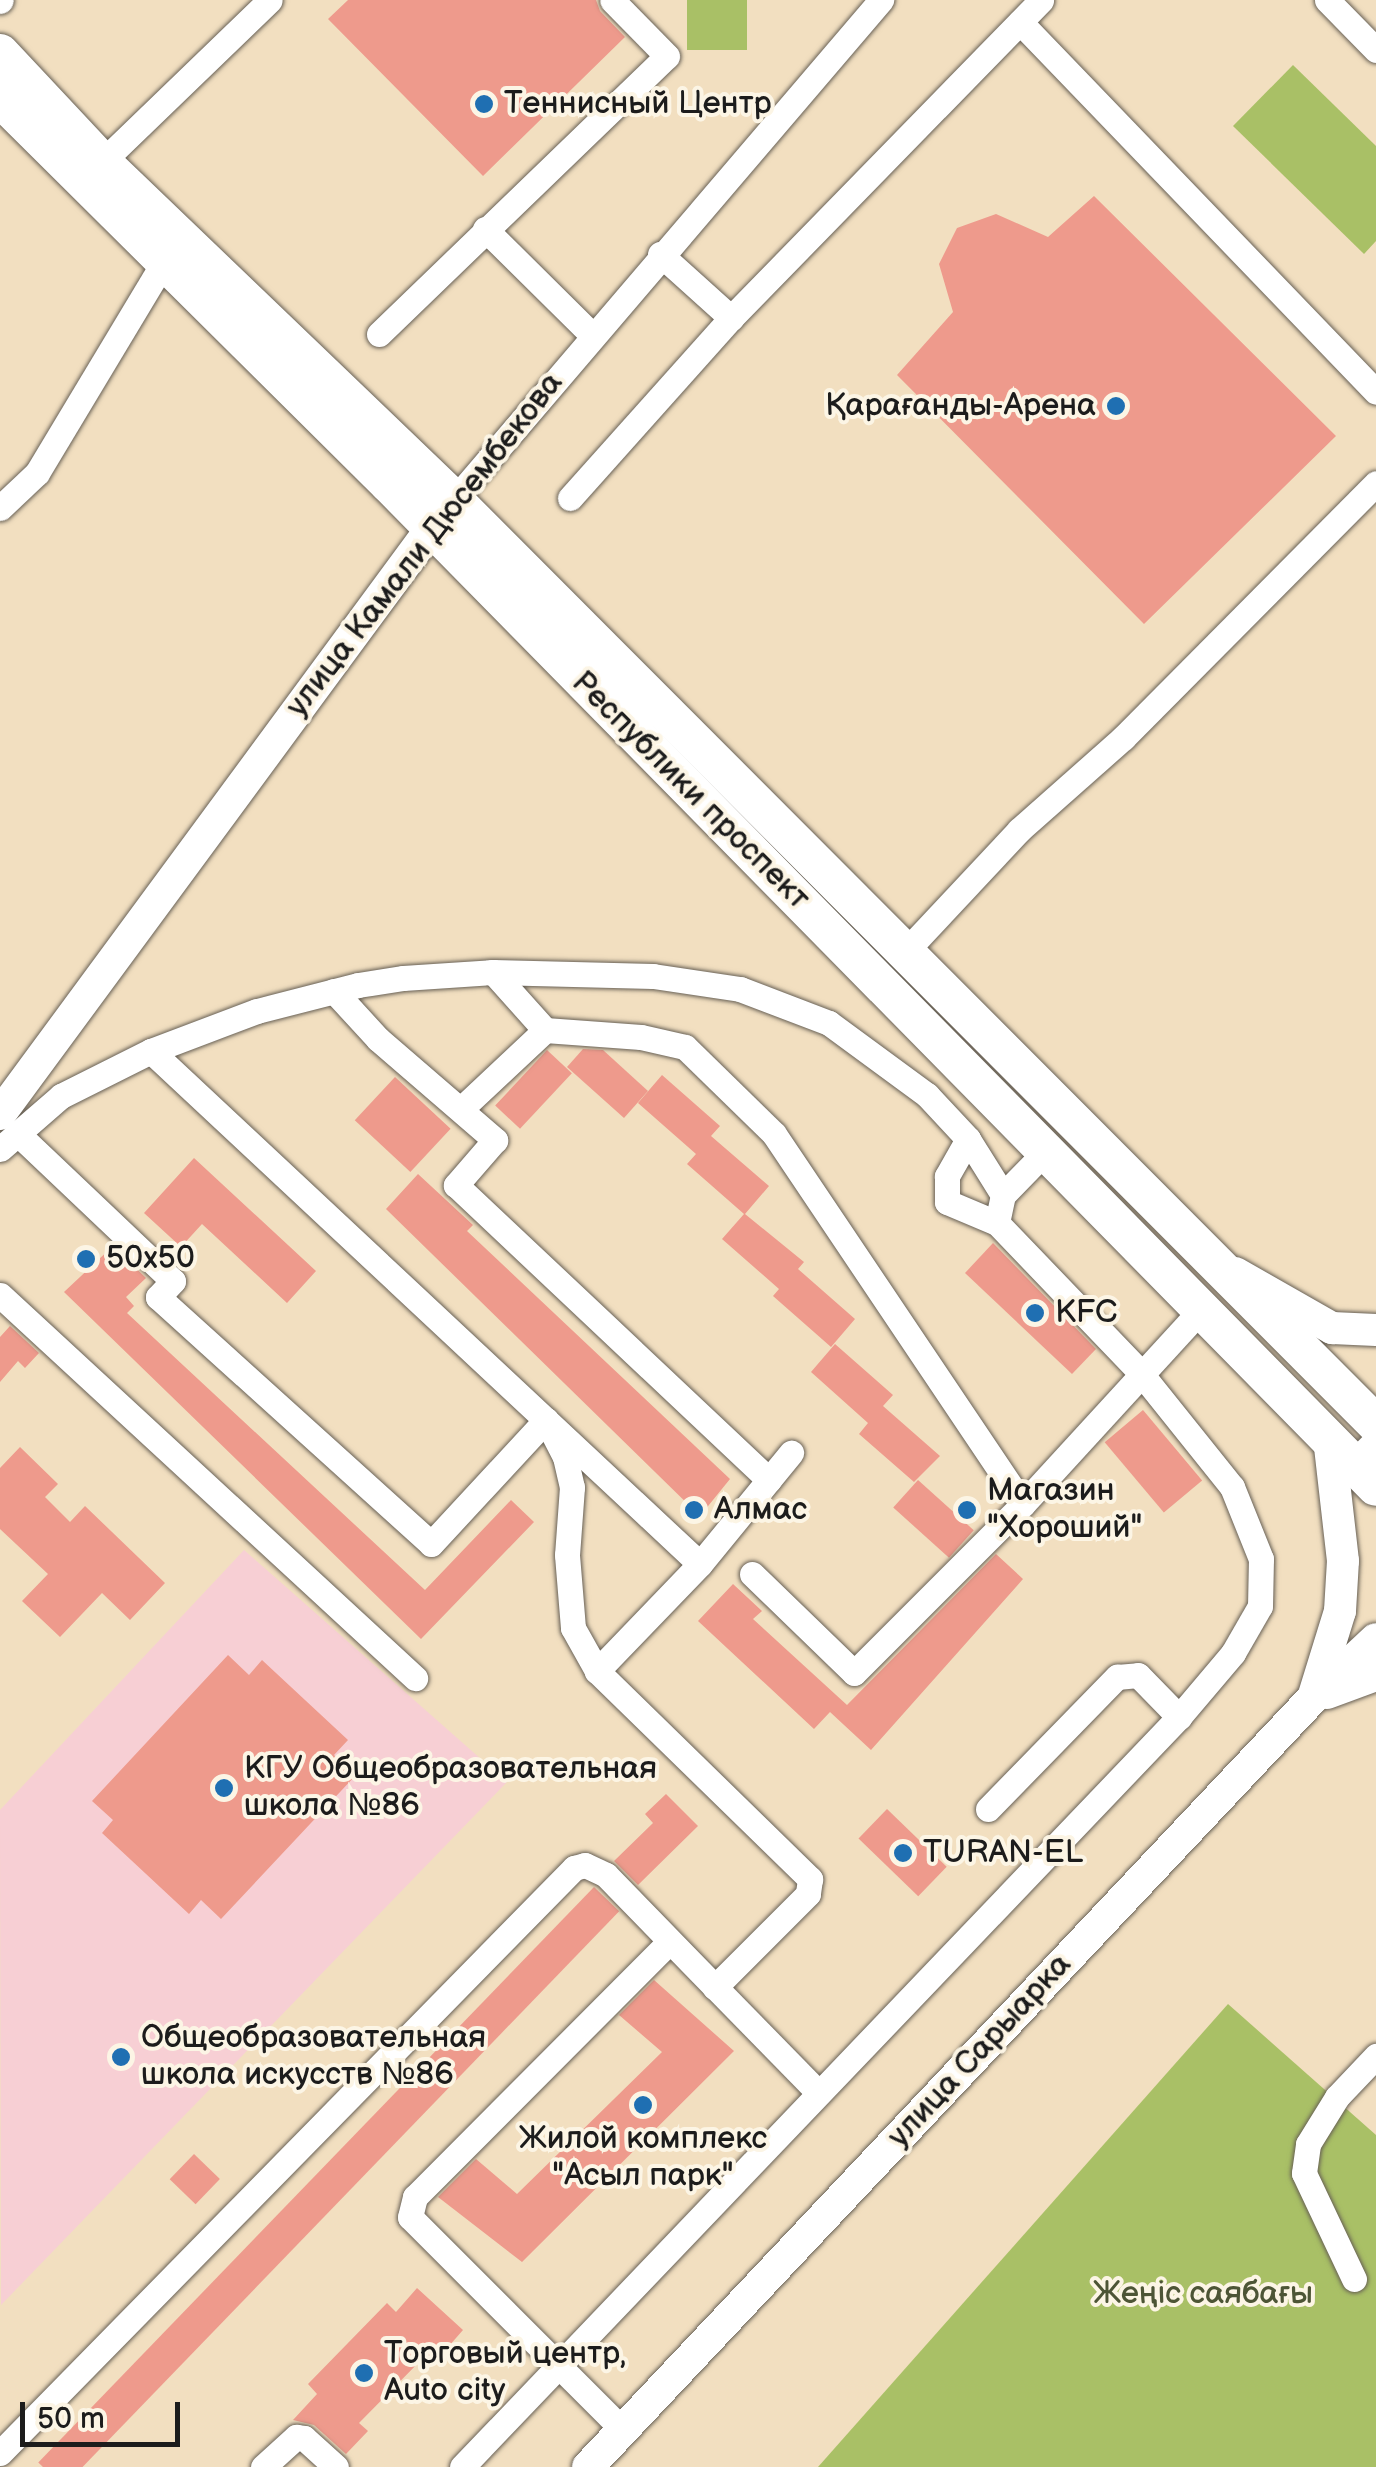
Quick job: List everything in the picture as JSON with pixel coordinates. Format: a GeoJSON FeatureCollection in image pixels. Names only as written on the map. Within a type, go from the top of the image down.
{"type":"FeatureCollection","features":[{"type":"Feature","properties":{"kind":"highway","name":"Республики проспект"},"geometry":{"type":"LineString","coordinates":[[0,54],[442,513],[1046,1151],[1329,1439],[1369,1466]]}},
{"type":"Feature","properties":{"kind":"highway","name":"Республики проспект"},"geometry":{"type":"LineString","coordinates":[[0,98],[163,263],[442,513],[905,952],[1376,1424]]}},
{"type":"Feature","properties":{"kind":"main road","name":"улица Камали Дюсембекова"},"geometry":{"type":"LineString","coordinates":[[6,1132],[442,513]]}},
{"type":"Feature","properties":{"kind":"main road"},"geometry":{"type":"LineString","coordinates":[[1215,1262],[1332,1328],[1376,1330]]}},
{"type":"Feature","properties":{"kind":"main road"},"geometry":{"type":"LineString","coordinates":[[1313,1698],[1340,1611],[1343,1560],[1329,1439]]}},
{"type":"Feature","properties":{"kind":"main road","name":"улица Сарыарка"},"geometry":{"type":"LineString","coordinates":[[588,2467],[1313,1698],[1376,1639]]}},
{"type":"Feature","properties":{"kind":"main road"},"geometry":{"type":"LineString","coordinates":[[1313,1698],[1376,1675]]}},
{"type":"Feature","properties":{"kind":"street"},"geometry":{"type":"LineString","coordinates":[[102,162],[270,0]]}},
{"type":"Feature","properties":{"kind":"street"},"geometry":{"type":"LineString","coordinates":[[378,334],[667,56],[612,0]]}},
{"type":"Feature","properties":{"kind":"street","name":"улица Камали Дюсембекова"},"geometry":{"type":"LineString","coordinates":[[442,513],[880,0]]}},
{"type":"Feature","properties":{"kind":"street"},"geometry":{"type":"LineString","coordinates":[[570,498],[731,318],[1041,0]]}},
{"type":"Feature","properties":{"kind":"street"},"geometry":{"type":"LineString","coordinates":[[1327,0],[1376,50]]}},
{"type":"Feature","properties":{"kind":"street"},"geometry":{"type":"LineString","coordinates":[[1020,22],[1376,392]]}},
{"type":"Feature","properties":{"kind":"street"},"geometry":{"type":"LineString","coordinates":[[485,229],[591,334]]}},
{"type":"Feature","properties":{"kind":"street"},"geometry":{"type":"LineString","coordinates":[[660,254],[731,318]]}},
{"type":"Feature","properties":{"kind":"street"},"geometry":{"type":"LineString","coordinates":[[0,508],[38,473],[163,263]]}},
{"type":"Feature","properties":{"kind":"street"},"geometry":{"type":"LineString","coordinates":[[905,952],[1019,830],[1123,738],[1376,483]]}},
{"type":"Feature","properties":{"kind":"street"},"geometry":{"type":"LineString","coordinates":[[546,1420],[430,1544],[158,1297],[173,1281],[6,1132],[61,1096],[204,1028],[334,991],[403,978],[493,972],[653,976],[740,990],[782,1002],[829,1023],[927,1095],[968,1138],[1003,1194]]}},
{"type":"Feature","properties":{"kind":"street"},"geometry":{"type":"LineString","coordinates":[[493,972],[545,1030],[642,1037],[685,1047],[774,1134],[1022,1504]]}},
{"type":"Feature","properties":{"kind":"street"},"geometry":{"type":"LineString","coordinates":[[334,991],[378,1038],[495,1140],[456,1185],[769,1480]]}},
{"type":"Feature","properties":{"kind":"street"},"geometry":{"type":"LineString","coordinates":[[461,1109],[545,1030]]}},
{"type":"Feature","properties":{"kind":"street"},"geometry":{"type":"LineString","coordinates":[[151,1052],[700,1564]]}},
{"type":"Feature","properties":{"kind":"street"},"geometry":{"type":"LineString","coordinates":[[462,2467],[1179,1717],[1233,1653],[1260,1606],[1260,1559],[1232,1487],[1140,1372],[997,1223],[947,1202],[947,1176],[968,1138]]}},
{"type":"Feature","properties":{"kind":"street"},"geometry":{"type":"LineString","coordinates":[[997,1223],[1003,1194],[1046,1151]]}},
{"type":"Feature","properties":{"kind":"street"},"geometry":{"type":"LineString","coordinates":[[0,1295],[415,1678]]}},
{"type":"Feature","properties":{"kind":"street"},"geometry":{"type":"LineString","coordinates":[[752,1574],[854,1673],[1022,1504],[1140,1372],[1202,1310]]}},
{"type":"Feature","properties":{"kind":"street"},"geometry":{"type":"LineString","coordinates":[[546,1420],[565,1458],[572,1487],[566,1554],[573,1628],[597,1671],[810,1878],[808,1894],[715,1986]]}},
{"type":"Feature","properties":{"kind":"street"},"geometry":{"type":"LineString","coordinates":[[597,1671],[700,1564],[791,1453]]}},
{"type":"Feature","properties":{"kind":"street"},"geometry":{"type":"LineString","coordinates":[[988,1809],[1117,1676],[1138,1676],[1179,1717]]}},
{"type":"Feature","properties":{"kind":"street"},"geometry":{"type":"LineString","coordinates":[[0,2453],[574,1868],[585,1865],[606,1875],[818,2092]]}},
{"type":"Feature","properties":{"kind":"street"},"geometry":{"type":"LineString","coordinates":[[623,2430],[422,2234],[410,2217],[414,2197],[670,1941]]}},
{"type":"Feature","properties":{"kind":"street"},"geometry":{"type":"LineString","coordinates":[[1354,2279],[1304,2173],[1308,2144],[1337,2097],[1371,2072]]}},
{"type":"Feature","properties":{"kind":"street"},"geometry":{"type":"LineString","coordinates":[[263,2467],[296,2437],[304,2438],[336,2467]]}},
{"type":"Feature","properties":{"kind":"shaded area","name":"Общеобразовательная школа искусств №86"},"geometry":{"type":"Polygon","coordinates":[[[244,1550],[507,1782],[1,2305],[0,1810],[244,1550]]]}},
{"type":"Feature","properties":{"kind":"green space"},"geometry":{"type":"Polygon","coordinates":[[[687,0],[747,0],[747,50],[687,50],[687,0]]]}},
{"type":"Feature","properties":{"kind":"green space"},"geometry":{"type":"Polygon","coordinates":[[[1293,65],[1376,146],[1376,241],[1364,254],[1233,126],[1293,65]]]}},
{"type":"Feature","properties":{"kind":"green space","name":"Жеңіс саябағы"},"geometry":{"type":"Polygon","coordinates":[[[1228,2004],[1376,2135],[1376,2467],[818,2467],[1228,2004]]]}},
{"type":"Feature","properties":{"kind":"building","name":"Теннисный Центр"},"geometry":{"type":"Polygon","coordinates":[[[348,0],[596,0],[600,11],[625,37],[483,176],[328,19],[348,0]]]}},
{"type":"Feature","properties":{"kind":"building","name":"Қарағанды-Арена"},"geometry":{"type":"Polygon","coordinates":[[[1094,196],[1336,436],[1144,624],[897,375],[953,312],[939,264],[957,228],[996,214],[1048,237],[1094,196]]]}},
{"type":"Feature","properties":{"kind":"building"},"geometry":{"type":"Polygon","coordinates":[[[583,1049],[603,1050],[648,1091],[624,1118],[567,1067],[583,1049]]]}},
{"type":"Feature","properties":{"kind":"building"},"geometry":{"type":"Polygon","coordinates":[[[547,1050],[572,1073],[520,1129],[495,1106],[547,1050]]]}},
{"type":"Feature","properties":{"kind":"building"},"geometry":{"type":"Polygon","coordinates":[[[662,1075],[720,1126],[711,1136],[769,1186],[745,1214],[804,1262],[798,1269],[855,1319],[831,1347],[773,1296],[779,1289],[722,1239],[744,1214],[687,1164],[696,1154],[638,1103],[662,1075]]]}},
{"type":"Feature","properties":{"kind":"building"},"geometry":{"type":"Polygon","coordinates":[[[395,1077],[451,1129],[410,1172],[355,1120],[395,1077]]]}},
{"type":"Feature","properties":{"kind":"building"},"geometry":{"type":"Polygon","coordinates":[[[194,1158],[316,1271],[287,1303],[202,1224],[181,1247],[144,1213],[194,1158]]]}},
{"type":"Feature","properties":{"kind":"building"},"geometry":{"type":"Polygon","coordinates":[[[418,1174],[473,1225],[467,1231],[730,1479],[700,1516],[386,1209],[418,1174]]]}},
{"type":"Feature","properties":{"kind":"building"},"geometry":{"type":"Polygon","coordinates":[[[993,1243],[1096,1349],[1072,1374],[965,1273],[993,1243]]]}},
{"type":"Feature","properties":{"kind":"building"},"geometry":{"type":"Polygon","coordinates":[[[113,1246],[146,1278],[126,1297],[134,1306],[127,1313],[425,1590],[511,1500],[534,1522],[421,1639],[64,1292],[113,1246]]]}},
{"type":"Feature","properties":{"kind":"building"},"geometry":{"type":"Polygon","coordinates":[[[10,1326],[39,1353],[25,1368],[18,1361],[0,1382],[0,1337],[10,1326]]]}},
{"type":"Feature","properties":{"kind":"building"},"geometry":{"type":"Polygon","coordinates":[[[835,1344],[893,1395],[883,1406],[940,1456],[914,1482],[859,1434],[868,1423],[811,1372],[835,1344]]]}},
{"type":"Feature","properties":{"kind":"building"},"geometry":{"type":"Polygon","coordinates":[[[1143,1410],[1202,1480],[1164,1513],[1105,1442],[1143,1410]]]}},
{"type":"Feature","properties":{"kind":"building"},"geometry":{"type":"Polygon","coordinates":[[[20,1447],[58,1484],[45,1497],[70,1522],[85,1506],[165,1583],[130,1620],[102,1593],[60,1637],[22,1601],[48,1574],[0,1529],[0,1468],[20,1447]]]}},
{"type":"Feature","properties":{"kind":"building"},"geometry":{"type":"Polygon","coordinates":[[[918,1480],[974,1530],[949,1558],[893,1507],[918,1480]]]}},
{"type":"Feature","properties":{"kind":"building"},"geometry":{"type":"Polygon","coordinates":[[[996,1554],[1023,1579],[871,1750],[830,1712],[814,1729],[698,1621],[733,1584],[762,1611],[753,1619],[847,1705],[996,1554]]]}},
{"type":"Feature","properties":{"kind":"building","name":"КГУ Общеобразовательная школа №86"},"geometry":{"type":"Polygon","coordinates":[[[228,1655],[249,1675],[262,1660],[348,1740],[334,1755],[356,1775],[221,1919],[201,1900],[189,1914],[102,1833],[113,1820],[92,1801],[228,1655]]]}},
{"type":"Feature","properties":{"kind":"building"},"geometry":{"type":"Polygon","coordinates":[[[666,1794],[698,1826],[638,1885],[614,1861],[653,1823],[645,1814],[666,1794]]]}},
{"type":"Feature","properties":{"kind":"building","name":"TURAN-EL"},"geometry":{"type":"Polygon","coordinates":[[[887,1809],[947,1867],[918,1896],[859,1838],[887,1809]]]}},
{"type":"Feature","properties":{"kind":"building"},"geometry":{"type":"Polygon","coordinates":[[[594,1887],[619,1911],[83,2467],[43,2467],[38,2462],[594,1887]]]}},
{"type":"Feature","properties":{"kind":"building","name":"Жилой комплекс \"Асыл парк\""},"geometry":{"type":"Polygon","coordinates":[[[654,1980],[734,2051],[522,2262],[438,2197],[476,2159],[517,2194],[662,2052],[619,2015],[654,1980]]]}},
{"type":"Feature","properties":{"kind":"building"},"geometry":{"type":"Polygon","coordinates":[[[194,2154],[220,2179],[196,2204],[170,2179],[194,2154]]]}},
{"type":"Feature","properties":{"kind":"building","name":"Торговый центр, Auto city"},"geometry":{"type":"Polygon","coordinates":[[[417,2288],[463,2330],[435,2362],[427,2354],[359,2423],[368,2431],[346,2454],[314,2425],[293,2420],[317,2394],[308,2384],[387,2303],[396,2312],[417,2288]]]}},
{"type":"Feature","properties":{"kind":"place","name":"Теннисный Центр"},"geometry":{"type":"Point","coordinates":[484,104]}},
{"type":"Feature","properties":{"kind":"place","name":"Қарағанды-Арена"},"geometry":{"type":"Point","coordinates":[1116,406]}},
{"type":"Feature","properties":{"kind":"place","name":"50х50"},"geometry":{"type":"Point","coordinates":[86,1259]}},
{"type":"Feature","properties":{"kind":"place","name":"KFC"},"geometry":{"type":"Point","coordinates":[1035,1313]}},
{"type":"Feature","properties":{"kind":"place","name":"Алмас"},"geometry":{"type":"Point","coordinates":[694,1510]}},
{"type":"Feature","properties":{"kind":"place","name":"Магазин \"Хороший\""},"geometry":{"type":"Point","coordinates":[967,1510]}},
{"type":"Feature","properties":{"kind":"place","name":"КГУ Общеобразовательная школа №86"},"geometry":{"type":"Point","coordinates":[224,1788]}},
{"type":"Feature","properties":{"kind":"place","name":"TURAN-EL"},"geometry":{"type":"Point","coordinates":[903,1853]}},
{"type":"Feature","properties":{"kind":"place","name":"Общеобразовательная школа искусств №86"},"geometry":{"type":"Point","coordinates":[121,2057]}},
{"type":"Feature","properties":{"kind":"place","name":"Жилой комплекс \"Асыл парк\""},"geometry":{"type":"Point","coordinates":[643,2105]}},
{"type":"Feature","properties":{"kind":"place","name":"Торговый центр, Auto city"},"geometry":{"type":"Point","coordinates":[364,2373]}}]}
